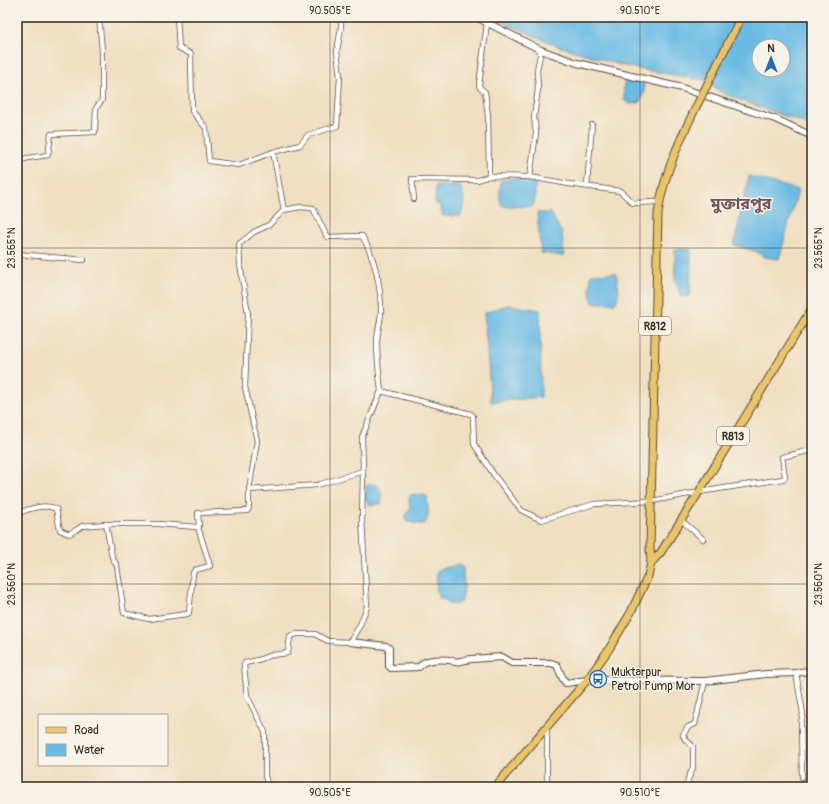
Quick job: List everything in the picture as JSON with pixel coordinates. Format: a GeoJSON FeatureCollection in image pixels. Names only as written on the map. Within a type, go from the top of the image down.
{"type":"FeatureCollection","features":[{"type":"Feature","properties":{"kind":"main road","name":"R812"},"geometry":{"type":"LineString","coordinates":[[495,787],[587,680],[631,612],[648,576],[651,563],[657,232],[660,200],[676,149],[741,17]]}},
{"type":"Feature","properties":{"kind":"main road","name":"R813"},"geometry":{"type":"LineString","coordinates":[[651,563],[661,552],[700,492],[812,308]]}},
{"type":"Feature","properties":{"kind":"street"},"geometry":{"type":"LineString","coordinates":[[17,161],[48,155],[51,134],[95,132],[96,108],[102,100],[102,51],[99,17]]}},
{"type":"Feature","properties":{"kind":"street"},"geometry":{"type":"LineString","coordinates":[[177,17],[179,48],[191,54],[192,111],[206,128],[209,161],[239,165],[273,152],[300,145],[308,135],[337,126],[340,77],[337,51],[341,28],[341,17]]}},
{"type":"Feature","properties":{"kind":"street"},"geometry":{"type":"LineString","coordinates":[[476,17],[541,50],[577,63],[682,88],[775,119],[812,136]]}},
{"type":"Feature","properties":{"kind":"street"},"geometry":{"type":"LineString","coordinates":[[488,23],[479,85],[485,92],[488,116],[489,176]]}},
{"type":"Feature","properties":{"kind":"street"},"geometry":{"type":"LineString","coordinates":[[530,177],[536,134],[534,117],[538,89],[537,70],[541,50]]}},
{"type":"Feature","properties":{"kind":"street"},"geometry":{"type":"LineString","coordinates":[[587,186],[592,125]]}},
{"type":"Feature","properties":{"kind":"street"},"geometry":{"type":"LineString","coordinates":[[273,152],[284,210]]}},
{"type":"Feature","properties":{"kind":"street"},"geometry":{"type":"LineString","coordinates":[[414,199],[412,179],[478,180],[489,176],[530,177],[620,191],[633,203],[658,202],[660,200]]}},
{"type":"Feature","properties":{"kind":"street"},"geometry":{"type":"LineString","coordinates":[[106,524],[112,557],[117,566],[124,613],[149,619],[189,613],[192,573],[195,570],[210,566],[198,527],[198,513],[247,510],[249,508],[249,490],[257,441],[245,387],[248,314],[240,264],[239,244],[254,232],[269,225],[284,210],[300,207],[313,208],[327,237],[360,235],[363,237],[373,260],[381,312],[377,341],[381,391],[362,437],[362,520],[367,607],[362,621],[350,642]]}},
{"type":"Feature","properties":{"kind":"street"},"geometry":{"type":"LineString","coordinates":[[17,254],[84,260]]}},
{"type":"Feature","properties":{"kind":"street"},"geometry":{"type":"LineString","coordinates":[[381,391],[471,414],[473,416],[474,444],[494,475],[521,510],[542,520],[594,504],[652,502],[700,492],[783,480],[785,476],[782,457],[812,450]]}},
{"type":"Feature","properties":{"kind":"street"},"geometry":{"type":"LineString","coordinates":[[249,490],[317,485],[363,471]]}},
{"type":"Feature","properties":{"kind":"street"},"geometry":{"type":"LineString","coordinates":[[17,514],[34,508],[54,508],[56,509],[60,530],[69,534],[82,526],[106,524],[158,524],[198,527]]}},
{"type":"Feature","properties":{"kind":"street"},"geometry":{"type":"LineString","coordinates":[[681,520],[703,539]]}},
{"type":"Feature","properties":{"kind":"street"},"geometry":{"type":"LineString","coordinates":[[268,787],[264,776],[264,732],[247,696],[244,665],[245,663],[272,655],[288,653],[290,636],[296,634],[315,634],[328,641],[386,646],[389,648],[389,666],[391,668],[419,667],[424,662],[431,661],[451,660],[455,662],[471,659],[502,657],[512,663],[551,663],[557,665],[566,683],[587,680],[705,681],[766,674],[796,673],[812,670]]}},
{"type":"Feature","properties":{"kind":"street"},"geometry":{"type":"LineString","coordinates":[[796,673],[803,714],[801,723],[802,777]]}},
{"type":"Feature","properties":{"kind":"street"},"geometry":{"type":"LineString","coordinates":[[687,787],[688,779],[693,768],[693,747],[692,744],[685,740],[683,735],[688,727],[695,724],[705,681]]}},
{"type":"Feature","properties":{"kind":"street"},"geometry":{"type":"LineString","coordinates":[[547,728],[547,787]]}},
{"type":"Feature","properties":{"kind":"water"},"geometry":{"type":"Polygon","coordinates":[[[491,17],[812,17],[812,126],[724,94],[703,80],[628,67],[558,46],[491,17]]]}},
{"type":"Feature","properties":{"kind":"water"},"geometry":{"type":"Polygon","coordinates":[[[628,77],[641,81],[644,84],[644,93],[639,103],[630,104],[624,100],[624,84],[628,77]]]}},
{"type":"Feature","properties":{"kind":"water"},"geometry":{"type":"Polygon","coordinates":[[[749,176],[798,190],[779,259],[765,257],[757,252],[734,245],[749,176]]]}},
{"type":"Feature","properties":{"kind":"water"},"geometry":{"type":"Polygon","coordinates":[[[513,178],[532,180],[535,182],[535,200],[533,206],[506,207],[502,205],[500,196],[501,181],[513,178]]]}},
{"type":"Feature","properties":{"kind":"water"},"geometry":{"type":"Polygon","coordinates":[[[436,186],[460,186],[464,200],[461,216],[443,216],[439,204],[435,203],[436,186]]]}},
{"type":"Feature","properties":{"kind":"water"},"geometry":{"type":"Polygon","coordinates":[[[537,213],[551,213],[562,233],[564,256],[541,253],[537,213]]]}},
{"type":"Feature","properties":{"kind":"water"},"geometry":{"type":"Polygon","coordinates":[[[675,249],[691,249],[690,296],[681,297],[675,278],[675,249]]]}},
{"type":"Feature","properties":{"kind":"water"},"geometry":{"type":"Polygon","coordinates":[[[616,273],[619,291],[616,303],[593,303],[590,294],[591,274],[616,273]]]}},
{"type":"Feature","properties":{"kind":"water"},"geometry":{"type":"Polygon","coordinates":[[[508,305],[540,310],[541,397],[491,402],[484,313],[508,305]]]}},
{"type":"Feature","properties":{"kind":"water"},"geometry":{"type":"Polygon","coordinates":[[[377,485],[382,496],[381,504],[370,505],[365,500],[366,486],[377,485]]]}},
{"type":"Feature","properties":{"kind":"water"},"geometry":{"type":"Polygon","coordinates":[[[420,494],[427,496],[428,514],[426,521],[424,524],[418,524],[406,521],[405,518],[410,507],[410,496],[420,494]]]}},
{"type":"Feature","properties":{"kind":"water"},"geometry":{"type":"Polygon","coordinates":[[[459,565],[463,568],[464,588],[462,601],[457,604],[449,604],[446,600],[438,597],[436,584],[437,571],[443,568],[459,565]]]}},
{"type":"Feature","properties":{"kind":"place","name":"Muktarpur Petrol Pump Mor"},"geometry":{"type":"Point","coordinates":[598,679]}},
{"type":"Feature","properties":{"kind":"district","name":"মুক্তারপুর"},"geometry":{"type":"Point","coordinates":[741,203]}}]}
